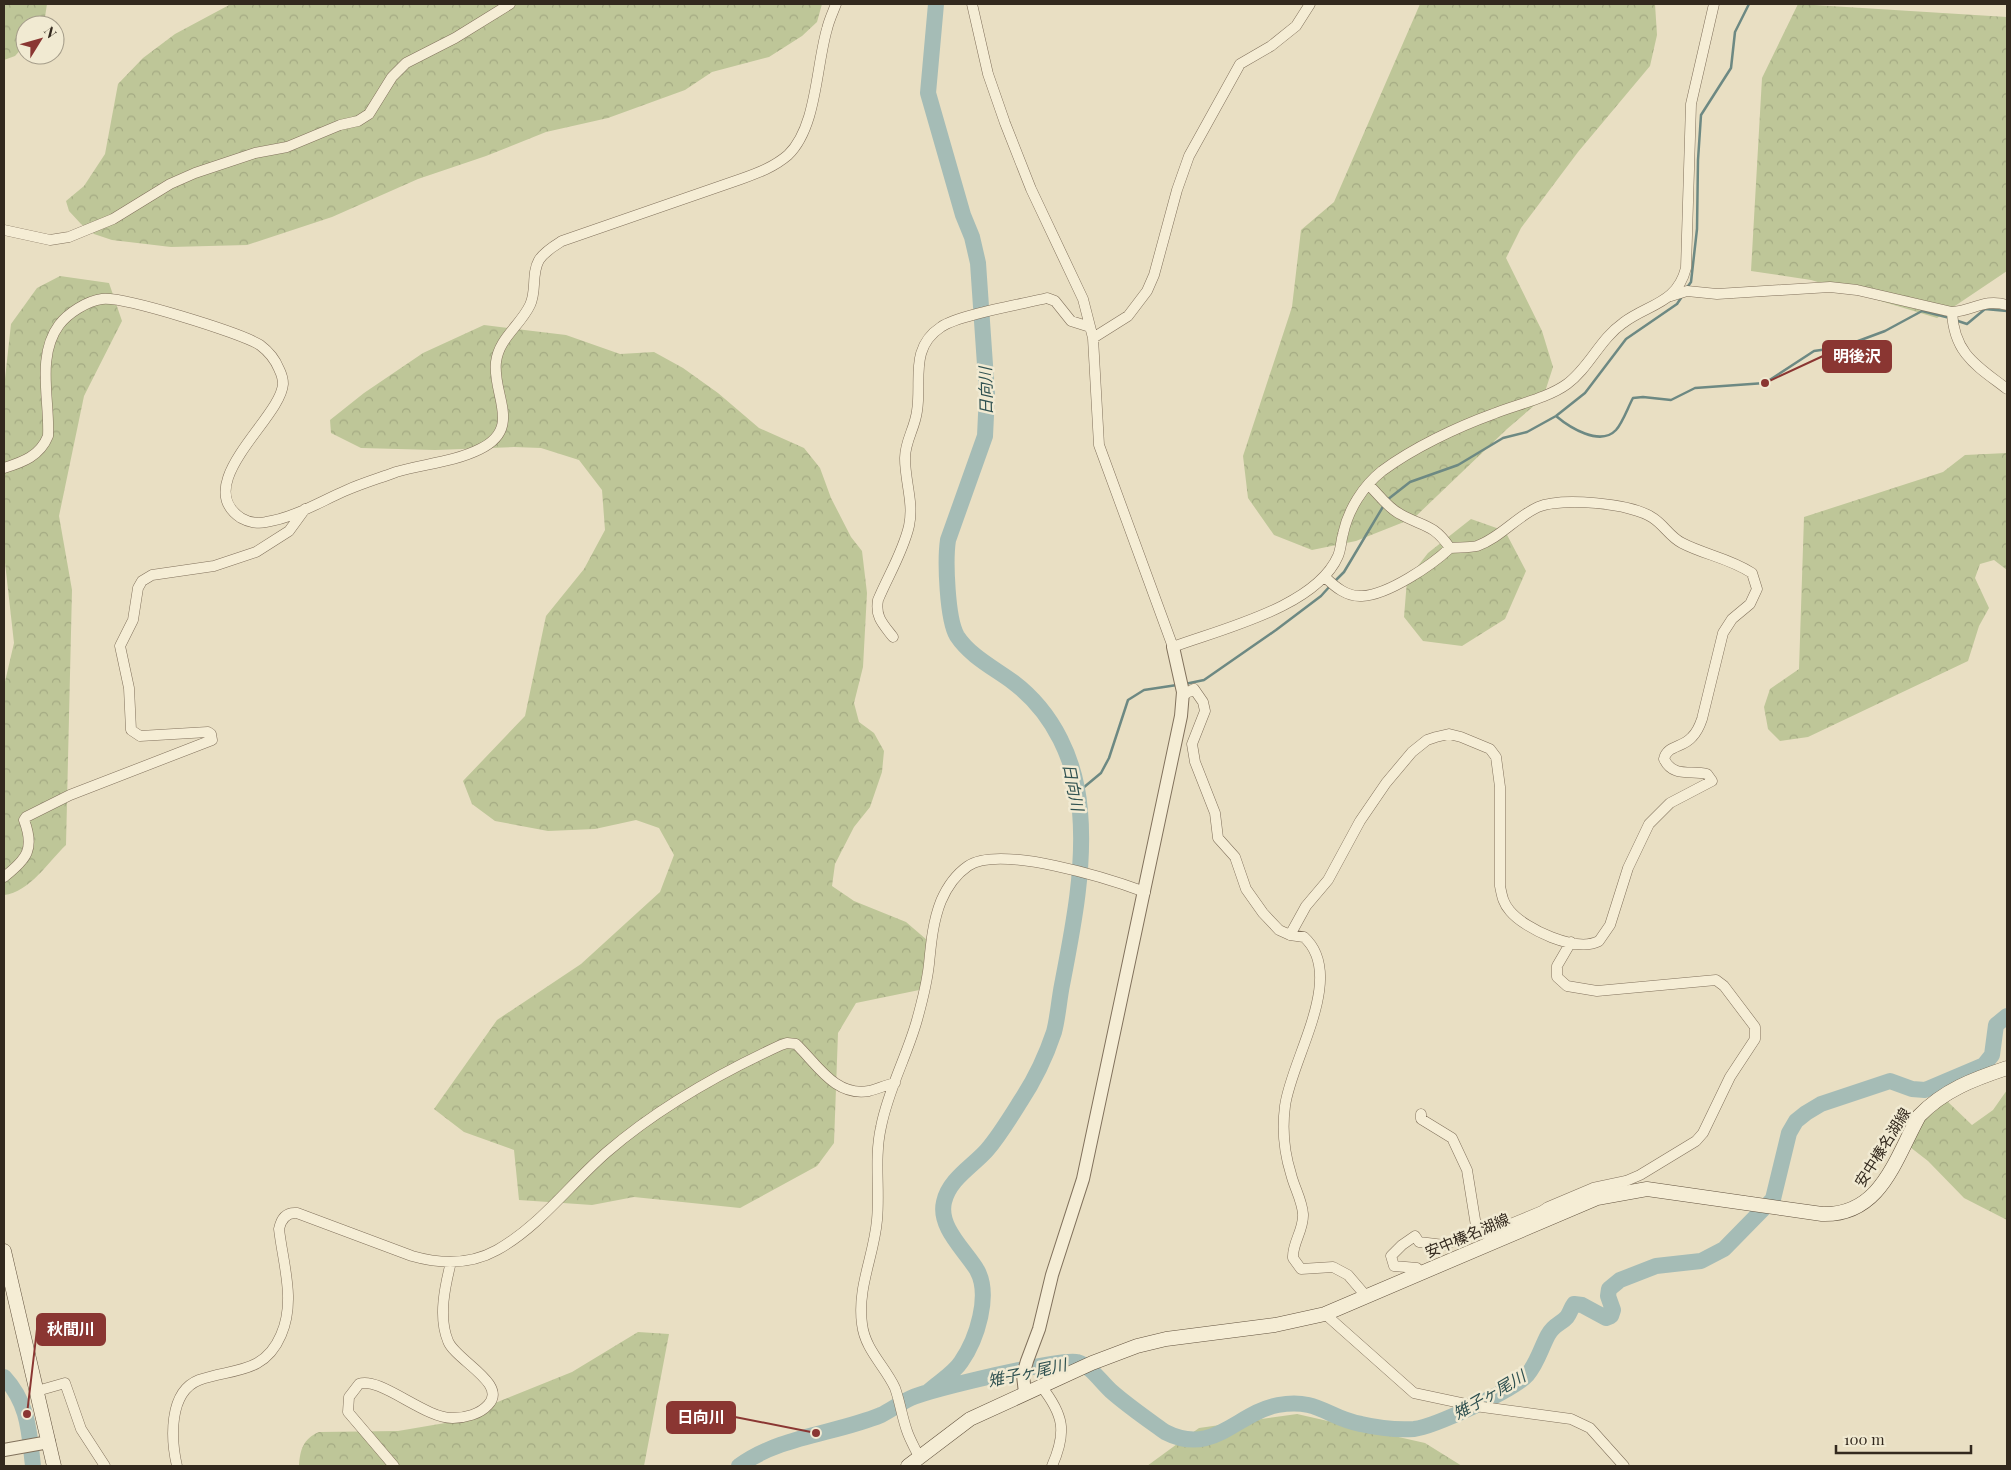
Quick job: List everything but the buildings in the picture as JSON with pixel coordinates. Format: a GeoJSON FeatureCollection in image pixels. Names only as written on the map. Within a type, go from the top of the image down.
{"type":"FeatureCollection","features":[{"type":"Feature","properties":{"kind":"main road","name":"安中榛名湖線"},"geometry":{"type":"LineString","coordinates":[[908,1466],[970,1419],[1092,1363],[1137,1346],[1166,1339],[1275,1325],[1325,1314],[1543,1216],[1597,1198],[1647,1190],[1833,1214],[1858,1208],[1878,1191],[1919,1116],[1928,1107],[1946,1092],[1973,1079],[2007,1068]]}},
{"type":"Feature","properties":{"kind":"main road"},"geometry":{"type":"LineString","coordinates":[[4,1251],[37,1392],[45,1442],[54,1466]]}},
{"type":"Feature","properties":{"kind":"street"},"geometry":{"type":"LineString","coordinates":[[4,230],[50,240],[69,237],[113,219],[170,184],[195,173],[255,153],[287,147],[340,125],[358,121],[369,114],[392,77],[406,63],[455,38],[510,4]]}},
{"type":"Feature","properties":{"kind":"street"},"geometry":{"type":"LineString","coordinates":[[4,468],[34,456],[46,441],[49,424],[46,376],[48,352],[60,324],[89,302],[109,298],[153,308],[216,328],[253,342],[267,351],[273,358],[282,377],[281,394],[236,461],[227,490],[227,499],[240,517],[250,522],[265,523],[306,509],[350,488],[398,472],[469,454],[493,440],[501,430],[504,420],[496,379],[496,363],[500,347],[531,304],[535,273],[540,259],[547,251],[562,241],[764,171],[780,161],[789,153],[804,129],[827,28],[836,4]]}},
{"type":"Feature","properties":{"kind":"street"},"geometry":{"type":"LineString","coordinates":[[972,4],[993,91],[1031,189],[1083,299],[1094,338],[1099,445],[1173,647],[1182,690],[1181,716],[1083,1180],[1052,1275],[1039,1329],[1023,1375],[1025,1393]]}},
{"type":"Feature","properties":{"kind":"street"},"geometry":{"type":"LineString","coordinates":[[1094,338],[1128,316],[1147,291],[1154,275],[1177,190],[1189,156],[1240,64],[1271,46],[1296,26],[1310,4]]}},
{"type":"Feature","properties":{"kind":"street"},"geometry":{"type":"LineString","coordinates":[[1670,296],[1678,288],[1686,268],[1691,104],[1714,4]]}},
{"type":"Feature","properties":{"kind":"street"},"geometry":{"type":"LineString","coordinates":[[1173,647],[1279,607],[1311,588],[1325,577],[1338,556],[1350,511],[1382,471],[1444,436],[1567,384],[1612,331],[1631,317],[1670,296],[1687,291],[1717,294],[1830,287],[1857,290],[1952,312],[1962,312],[1986,303],[2007,305]]}},
{"type":"Feature","properties":{"kind":"street"},"geometry":{"type":"LineString","coordinates":[[893,637],[881,622],[877,614],[877,607],[878,600],[909,526],[912,508],[905,449],[918,410],[919,359],[931,335],[951,322],[1047,298],[1056,302],[1071,321],[1090,327]]}},
{"type":"Feature","properties":{"kind":"street"},"geometry":{"type":"LineString","coordinates":[[1952,312],[1953,329],[1960,347],[1972,362],[2007,389]]}},
{"type":"Feature","properties":{"kind":"street"},"geometry":{"type":"LineString","coordinates":[[1369,485],[1398,514],[1429,526],[1441,535],[1450,548]]}},
{"type":"Feature","properties":{"kind":"street"},"geometry":{"type":"LineString","coordinates":[[1290,936],[1306,906],[1328,880],[1371,804],[1398,768],[1427,740],[1448,734],[1490,748],[1496,757],[1500,787],[1500,886],[1505,904],[1516,917],[1534,929],[1570,942],[1594,944],[1603,938],[1614,915],[1628,868],[1648,824],[1670,803],[1712,781],[1707,774],[1680,773],[1671,769],[1664,759],[1665,753],[1685,743],[1697,732],[1711,686],[1720,638],[1727,625],[1750,604],[1757,589],[1755,578],[1740,565],[1676,539],[1647,514],[1584,502],[1547,504],[1535,508],[1494,537],[1476,546],[1450,548],[1438,560],[1411,576],[1368,596],[1360,597],[1343,592],[1325,577]]}},
{"type":"Feature","properties":{"kind":"street"},"geometry":{"type":"LineString","coordinates":[[4,877],[22,862],[27,854],[30,840],[24,820],[26,817],[70,795],[196,748],[212,740],[211,734],[208,732],[140,736],[134,734],[131,730],[129,688],[120,646],[133,620],[138,588],[142,581],[152,575],[214,566],[256,552],[289,531],[306,509]]}},
{"type":"Feature","properties":{"kind":"street"},"geometry":{"type":"LineString","coordinates":[[1182,690],[1194,689],[1203,702],[1204,711],[1192,744],[1195,762],[1215,813],[1218,838],[1235,857],[1246,889],[1263,913],[1279,930],[1290,936],[1304,937],[1317,954],[1320,970],[1315,1010],[1290,1082],[1285,1107],[1285,1150],[1303,1214],[1302,1227],[1293,1258],[1301,1269],[1323,1266],[1342,1270],[1366,1296]]}},
{"type":"Feature","properties":{"kind":"street"},"geometry":{"type":"LineString","coordinates":[[919,1457],[902,1414],[895,1388],[868,1345],[862,1326],[860,1298],[877,1222],[879,1136],[895,1083],[909,1046],[925,987],[936,917],[945,892],[956,876],[974,863],[991,860],[1065,867],[1105,877],[1145,892]]}},
{"type":"Feature","properties":{"kind":"street"},"geometry":{"type":"LineString","coordinates":[[1421,1272],[1417,1268],[1394,1266],[1391,1256],[1415,1236],[1419,1242],[1444,1245],[1477,1232],[1486,1234],[1543,1216],[1592,1188],[1626,1181],[1640,1175],[1696,1141],[1703,1132],[1730,1077],[1755,1039],[1755,1027],[1724,986],[1716,980],[1596,991],[1567,986],[1557,976],[1557,966],[1570,942]]}},
{"type":"Feature","properties":{"kind":"street"},"geometry":{"type":"LineString","coordinates":[[176,1466],[173,1432],[175,1414],[182,1393],[197,1381],[235,1372],[256,1364],[269,1355],[281,1334],[286,1314],[288,1286],[279,1229],[285,1216],[297,1213],[412,1256],[431,1261],[451,1262],[483,1256],[508,1242],[563,1196],[602,1156],[639,1127],[713,1080],[781,1045],[787,1043],[796,1044],[827,1077],[849,1091],[870,1091],[895,1083]]}},
{"type":"Feature","properties":{"kind":"street"},"geometry":{"type":"LineString","coordinates":[[1421,1114],[1421,1119],[1452,1138],[1467,1170],[1477,1232]]}},
{"type":"Feature","properties":{"kind":"street"},"geometry":{"type":"LineString","coordinates":[[394,1466],[348,1412],[349,1397],[359,1384],[373,1383],[425,1410],[448,1418],[467,1416],[478,1412],[490,1403],[493,1398],[494,1392],[487,1380],[457,1356],[447,1339],[444,1296],[451,1262]]}},
{"type":"Feature","properties":{"kind":"street"},"geometry":{"type":"LineString","coordinates":[[1325,1314],[1414,1393],[1476,1406],[1561,1417],[1581,1423],[1599,1437],[1624,1466]]}},
{"type":"Feature","properties":{"kind":"street"},"geometry":{"type":"LineString","coordinates":[[37,1392],[65,1383],[81,1429],[105,1466]]}},
{"type":"Feature","properties":{"kind":"street"},"geometry":{"type":"LineString","coordinates":[[1041,1386],[1058,1410],[1062,1424],[1061,1439],[1052,1466]]}},
{"type":"Feature","properties":{"kind":"street"},"geometry":{"type":"LineString","coordinates":[[4,1450],[45,1442]]}},
{"type":"Feature","properties":{"kind":"green space"},"geometry":{"type":"Polygon","coordinates":[[[4,4],[47,4],[45,15],[15,15],[15,56],[4,60],[4,4]]]}},
{"type":"Feature","properties":{"kind":"green space"},"geometry":{"type":"Polygon","coordinates":[[[231,4],[822,4],[817,22],[802,36],[769,57],[712,72],[685,90],[608,118],[546,132],[486,156],[418,179],[332,217],[247,245],[171,247],[112,240],[94,234],[69,211],[66,201],[84,186],[105,154],[118,84],[143,58],[175,34],[231,4]]]}},
{"type":"Feature","properties":{"kind":"green space"},"geometry":{"type":"Polygon","coordinates":[[[1420,4],[1655,4],[1657,35],[1650,66],[1578,152],[1521,228],[1506,258],[1542,331],[1553,367],[1543,398],[1507,429],[1414,518],[1356,541],[1312,550],[1274,535],[1248,498],[1243,456],[1292,307],[1301,230],[1334,202],[1420,4]]]}},
{"type":"Feature","properties":{"kind":"green space"},"geometry":{"type":"Polygon","coordinates":[[[1798,4],[2007,17],[2007,271],[1937,318],[1811,280],[1751,271],[1762,78],[1798,4]]]}},
{"type":"Feature","properties":{"kind":"green space"},"geometry":{"type":"Polygon","coordinates":[[[60,276],[109,283],[122,321],[84,396],[59,516],[72,590],[66,845],[30,882],[13,893],[4,895],[4,686],[14,643],[4,554],[4,388],[11,324],[37,288],[60,276]]]}},
{"type":"Feature","properties":{"kind":"green space"},"geometry":{"type":"Polygon","coordinates":[[[484,325],[566,335],[620,354],[654,352],[683,368],[718,393],[759,428],[804,448],[820,468],[831,498],[851,537],[862,551],[867,593],[863,667],[854,703],[859,722],[874,733],[884,751],[882,772],[870,807],[854,827],[835,864],[832,886],[854,901],[906,922],[927,940],[929,988],[856,1003],[838,1033],[834,1143],[817,1166],[740,1208],[634,1197],[592,1205],[519,1200],[514,1150],[464,1132],[434,1109],[497,1020],[581,964],[660,892],[674,855],[659,828],[636,820],[595,829],[548,831],[495,821],[472,804],[463,781],[525,716],[546,616],[584,569],[605,530],[602,490],[579,460],[541,448],[514,447],[435,450],[361,448],[331,433],[330,420],[364,393],[423,353],[484,325]]]}},
{"type":"Feature","properties":{"kind":"green space"},"geometry":{"type":"Polygon","coordinates":[[[2007,453],[2007,570],[1994,560],[1980,564],[1975,578],[1989,608],[1979,626],[1968,661],[1808,737],[1780,741],[1768,729],[1764,707],[1770,689],[1799,669],[1804,517],[1943,472],[1965,455],[2007,453]]]}},
{"type":"Feature","properties":{"kind":"green space"},"geometry":{"type":"Polygon","coordinates":[[[1471,519],[1505,531],[1526,571],[1505,619],[1462,646],[1423,641],[1404,617],[1407,580],[1428,553],[1471,519]]]}},
{"type":"Feature","properties":{"kind":"green space"},"geometry":{"type":"Polygon","coordinates":[[[2007,1090],[2007,1220],[1964,1198],[1928,1161],[1910,1147],[1920,1124],[1947,1101],[1972,1125],[1993,1110],[2007,1090]]]}},
{"type":"Feature","properties":{"kind":"green space"},"geometry":{"type":"Polygon","coordinates":[[[638,1332],[669,1334],[644,1466],[299,1466],[303,1446],[309,1438],[319,1432],[398,1431],[445,1423],[572,1372],[638,1332]]]}},
{"type":"Feature","properties":{"kind":"green space"},"geometry":{"type":"Polygon","coordinates":[[[1297,1414],[1425,1443],[1462,1466],[1147,1466],[1199,1428],[1297,1414]]]}},
{"type":"Feature","properties":{"kind":"waterway","name":"日向川"},"geometry":{"type":"LineString","coordinates":[[929,1391],[954,1370],[967,1352],[977,1329],[983,1292],[977,1270],[954,1238],[945,1220],[944,1202],[951,1186],[987,1150],[1004,1127],[1035,1077],[1051,1041],[1057,1020],[1074,920],[1081,855],[1078,792],[1068,756],[1060,739],[1051,723],[1027,694],[975,656],[962,643],[957,636],[951,617],[947,575],[948,540],[985,436],[987,394],[978,263],[972,237],[963,215],[928,93],[936,4]]}},
{"type":"Feature","properties":{"kind":"waterway"},"geometry":{"type":"LineString","coordinates":[[1686,289],[1691,282],[1697,229],[1701,115],[1731,68],[1735,32],[1749,4]]}},
{"type":"Feature","properties":{"kind":"waterway"},"geometry":{"type":"LineString","coordinates":[[1387,500],[1410,482],[1458,465],[1503,438],[1527,432],[1556,416],[1585,393],[1626,339],[1677,304],[1681,298]]}},
{"type":"Feature","properties":{"kind":"waterway"},"geometry":{"type":"LineString","coordinates":[[1955,320],[1967,324],[1985,309],[2007,311]]}},
{"type":"Feature","properties":{"kind":"waterway"},"geometry":{"type":"LineString","coordinates":[[1556,416],[1576,430],[1585,434],[1602,437],[1609,435],[1619,427],[1633,398],[1643,397],[1671,400],[1695,388],[1765,383],[1814,351],[1842,347],[1885,331],[1922,311],[1950,318]]}},
{"type":"Feature","properties":{"kind":"waterway"},"geometry":{"type":"LineString","coordinates":[[1334,582],[1344,572],[1384,505]]}},
{"type":"Feature","properties":{"kind":"waterway"},"geometry":{"type":"LineString","coordinates":[[1185,684],[1204,680],[1276,630],[1321,596],[1330,586]]}},
{"type":"Feature","properties":{"kind":"waterway"},"geometry":{"type":"LineString","coordinates":[[1077,793],[1101,773],[1109,758],[1128,700],[1144,690],[1177,685]]}},
{"type":"Feature","properties":{"kind":"waterway","name":"雉子ヶ尾川"},"geometry":{"type":"LineString","coordinates":[[739,1466],[772,1448],[881,1415],[907,1400],[923,1394],[996,1375],[1067,1362],[1077,1362],[1087,1367],[1111,1391],[1138,1412],[1165,1432],[1182,1438],[1197,1439],[1211,1437],[1263,1409],[1292,1404],[1313,1406],[1339,1418],[1381,1428],[1414,1429],[1424,1427],[1473,1407],[1519,1382],[1530,1371],[1550,1331],[1567,1317],[1574,1304],[1582,1305],[1606,1318],[1611,1316],[1613,1310],[1608,1296],[1609,1289],[1620,1280],[1656,1266],[1701,1261],[1724,1249],[1773,1199],[1789,1133],[1796,1121],[1806,1113],[1821,1104],[1890,1081],[1912,1089],[1925,1090],[1984,1065],[1992,1055],[1996,1025],[2007,1016]]}},
{"type":"Feature","properties":{"kind":"waterway"},"geometry":{"type":"LineString","coordinates":[[4,1377],[19,1398],[23,1408],[29,1430],[33,1466]]}},
{"type":"Feature","properties":{"kind":"place","name":"明後沢"},"geometry":{"type":"Point","coordinates":[1765,383]}},
{"type":"Feature","properties":{"kind":"place","name":"秋間川"},"geometry":{"type":"Point","coordinates":[27,1414]}},
{"type":"Feature","properties":{"kind":"place","name":"日向川"},"geometry":{"type":"Point","coordinates":[816,1433]}}]}
